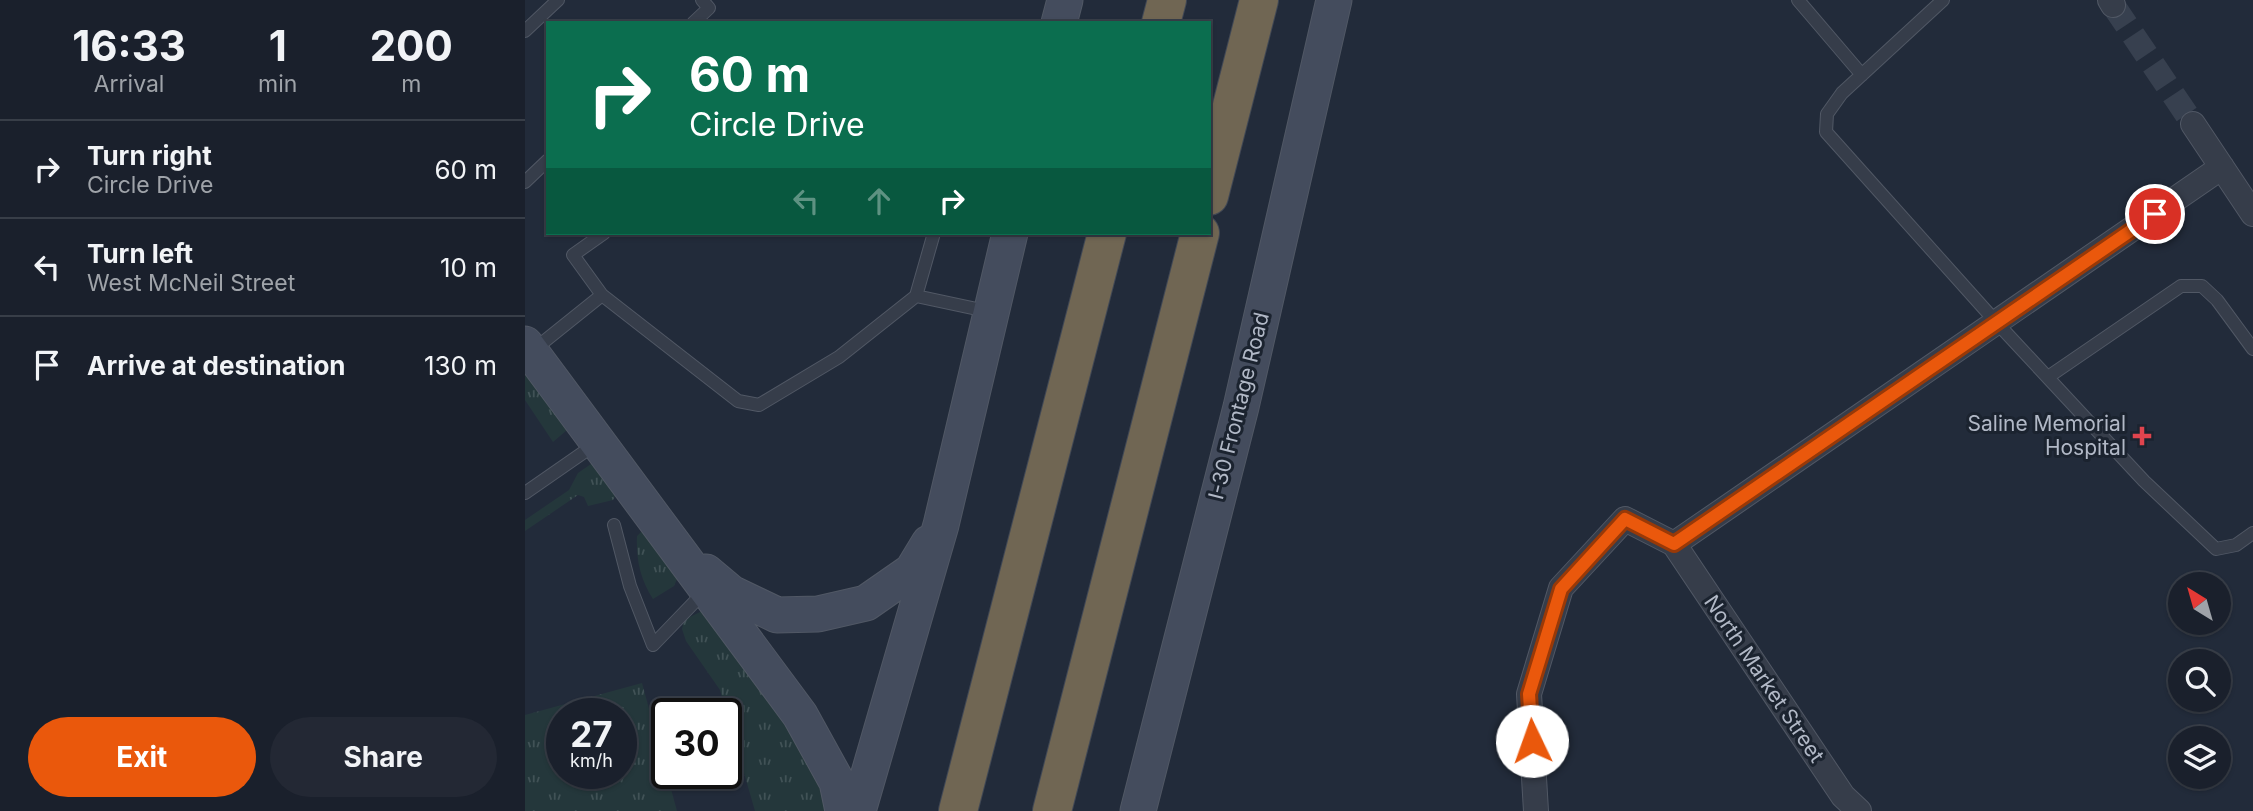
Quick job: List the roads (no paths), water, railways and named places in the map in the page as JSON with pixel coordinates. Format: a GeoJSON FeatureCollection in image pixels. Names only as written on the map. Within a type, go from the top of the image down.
{"type":"FeatureCollection","features":[{"type":"Feature","properties":{"kind":"highway"},"geometry":{"type":"LineString","coordinates":[[1162,21],[1167,0]]}},
{"type":"Feature","properties":{"kind":"highway"},"geometry":{"type":"LineString","coordinates":[[1211,188],[1259,0]]}},
{"type":"Feature","properties":{"kind":"highway"},"geometry":{"type":"LineString","coordinates":[[958,811],[1106,235]]}},
{"type":"Feature","properties":{"kind":"highway"},"geometry":{"type":"LineString","coordinates":[[1052,811],[1199,235]]}},
{"type":"Feature","properties":{"kind":"main road"},"geometry":{"type":"LineString","coordinates":[[1060,21],[1065,0]]}},
{"type":"Feature","properties":{"kind":"main road","name":"I-30 Frontage Road"},"geometry":{"type":"LineString","coordinates":[[1137,811],[1241,407],[1334,0]]}},
{"type":"Feature","properties":{"kind":"main road"},"geometry":{"type":"LineString","coordinates":[[858,811],[940,525],[1008,235]]}},
{"type":"Feature","properties":{"kind":"main road"},"geometry":{"type":"LineString","coordinates":[[528,348],[800,715],[837,782],[843,811]]}},
{"type":"Feature","properties":{"kind":"main road"},"geometry":{"type":"LineString","coordinates":[[667,537],[731,593],[777,615],[818,614],[866,603],[912,571],[940,525]]}},
{"type":"Feature","properties":{"kind":"street"},"geometry":{"type":"LineString","coordinates":[[2193,124],[2253,214]]}},
{"type":"Feature","properties":{"kind":"street"},"geometry":{"type":"LineString","coordinates":[[1536,811],[1529,694],[1561,589],[1625,519],[1674,544],[2222,167]]}},
{"type":"Feature","properties":{"kind":"street","name":"North Market Street"},"geometry":{"type":"LineString","coordinates":[[1674,544],[1843,796],[1859,811]]}},
{"type":"Feature","properties":{"kind":"lane"},"geometry":{"type":"LineString","coordinates":[[525,31],[558,0]]}},
{"type":"Feature","properties":{"kind":"lane"},"geometry":{"type":"LineString","coordinates":[[695,21],[709,8],[702,0]]}},
{"type":"Feature","properties":{"kind":"lane"},"geometry":{"type":"LineString","coordinates":[[1798,0],[1862,75]]}},
{"type":"Feature","properties":{"kind":"lane"},"geometry":{"type":"LineString","coordinates":[[1943,0],[1842,93],[1827,114],[1826,132],[1997,323],[2144,481],[2216,549],[2236,545],[2253,533]]}},
{"type":"Feature","properties":{"kind":"lane"},"geometry":{"type":"LineString","coordinates":[[525,182],[546,162]]}},
{"type":"Feature","properties":{"kind":"lane"},"geometry":{"type":"LineString","coordinates":[[601,235],[573,255],[602,295],[738,401],[759,405],[839,357],[916,296],[933,235]]}},
{"type":"Feature","properties":{"kind":"lane"},"geometry":{"type":"LineString","coordinates":[[2047,377],[2181,286],[2202,286],[2217,300],[2253,349]]}},
{"type":"Feature","properties":{"kind":"lane"},"geometry":{"type":"LineString","coordinates":[[528,348],[602,295]]}},
{"type":"Feature","properties":{"kind":"lane"},"geometry":{"type":"LineString","coordinates":[[916,296],[991,312]]}},
{"type":"Feature","properties":{"kind":"lane"},"geometry":{"type":"LineString","coordinates":[[525,493],[597,442]]}},
{"type":"Feature","properties":{"kind":"lane"},"geometry":{"type":"LineString","coordinates":[[614,525],[630,586],[653,645],[706,590]]}},
{"type":"Feature","properties":{"kind":"tunnel"},"geometry":{"type":"LineString","coordinates":[[2113,5],[2193,124]]}},
{"type":"Feature","properties":{"kind":"place","name":"Saline Memorial Hospital"},"geometry":{"type":"Point","coordinates":[2142,436]}}]}
